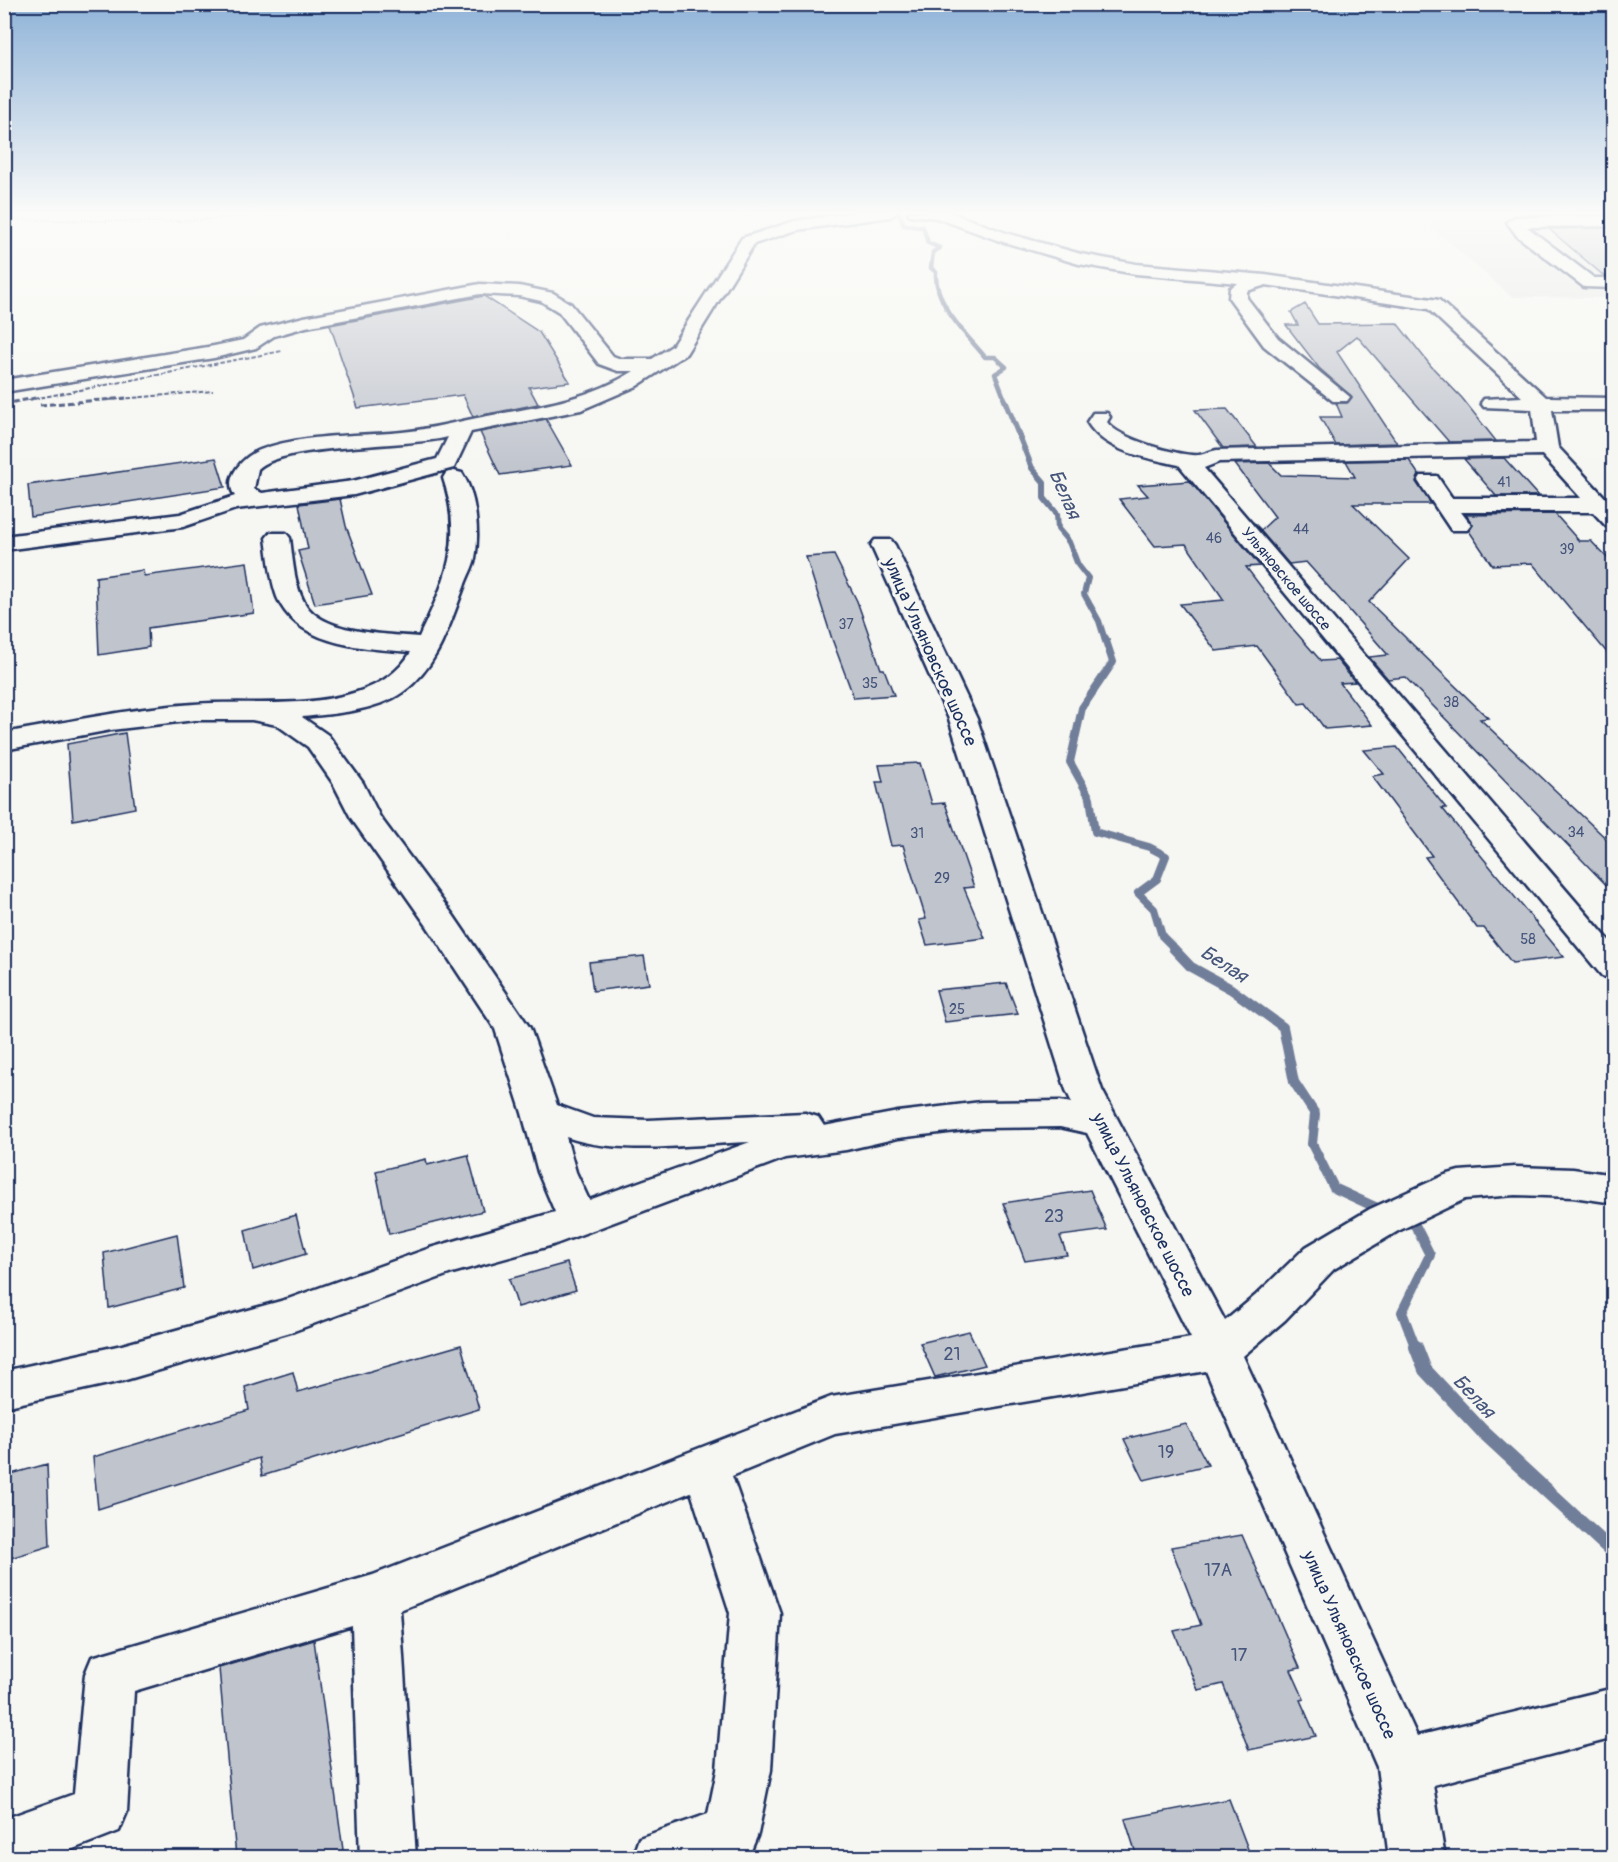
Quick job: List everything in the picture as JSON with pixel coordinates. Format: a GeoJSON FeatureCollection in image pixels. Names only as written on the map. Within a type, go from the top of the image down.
{"type":"FeatureCollection","features":[{"type":"Feature","properties":{"kind":"street"},"geometry":{"type":"LineString","coordinates":[[4,386],[214,352],[249,344],[267,332],[304,322],[427,299]]}},
{"type":"Feature","properties":{"kind":"street"},"geometry":{"type":"LineString","coordinates":[[552,299],[565,308],[606,360],[618,365],[655,365]]}},
{"type":"Feature","properties":{"kind":"street"},"geometry":{"type":"LineString","coordinates":[[259,500],[243,492],[247,469],[257,459],[287,450],[423,436],[574,406],[630,382],[679,350],[711,299]]}},
{"type":"Feature","properties":{"kind":"street"},"geometry":{"type":"LineString","coordinates":[[1239,299],[1271,342],[1340,397]]}},
{"type":"Feature","properties":{"kind":"street"},"geometry":{"type":"LineString","coordinates":[[1382,299],[1438,308],[1541,404],[1548,448],[1606,513]]}},
{"type":"Feature","properties":{"kind":"street"},"geometry":{"type":"LineString","coordinates":[[1414,318],[1438,308]]}},
{"type":"Feature","properties":{"kind":"street"},"geometry":{"type":"LineString","coordinates":[[1491,403],[1614,404]]}},
{"type":"Feature","properties":{"kind":"street"},"geometry":{"type":"LineString","coordinates":[[1100,417],[1097,422],[1098,428],[1112,439],[1200,462],[1217,456],[1548,448]]}},
{"type":"Feature","properties":{"kind":"street"},"geometry":{"type":"LineString","coordinates":[[4,543],[183,520],[233,503],[354,488],[446,463],[463,427]]}},
{"type":"Feature","properties":{"kind":"street","name":"Ульяновское шоссе"},"geometry":{"type":"LineString","coordinates":[[1200,462],[1190,465],[1614,968]]}},
{"type":"Feature","properties":{"kind":"street"},"geometry":{"type":"LineString","coordinates":[[4,742],[111,722],[174,714],[252,712],[329,706],[390,688],[413,668],[428,646],[464,557],[465,527],[454,478]]}},
{"type":"Feature","properties":{"kind":"street"},"geometry":{"type":"LineString","coordinates":[[1430,481],[1460,526]]}},
{"type":"Feature","properties":{"kind":"street"},"geometry":{"type":"LineString","coordinates":[[1446,505],[1498,514],[1606,513]]}},
{"type":"Feature","properties":{"kind":"street"},"geometry":{"type":"LineString","coordinates":[[278,538],[286,586],[300,614],[322,629],[352,637],[428,646]]}},
{"type":"Feature","properties":{"kind":"street","name":"улица Ульяновское шоссе"},"geometry":{"type":"LineString","coordinates":[[883,545],[963,718],[1084,1090],[1219,1351],[1403,1766],[1417,1857]]}},
{"type":"Feature","properties":{"kind":"street"},"geometry":{"type":"LineString","coordinates":[[252,712],[286,719],[318,741],[348,783],[366,818],[441,922],[512,1028],[541,1113],[557,1172],[578,1219]]}},
{"type":"Feature","properties":{"kind":"street"},"geometry":{"type":"LineString","coordinates":[[541,1113],[590,1131],[648,1133],[796,1126],[886,1128]]}},
{"type":"Feature","properties":{"kind":"street"},"geometry":{"type":"LineString","coordinates":[[4,1389],[122,1363],[294,1314],[444,1259],[539,1234],[781,1145],[846,1137],[886,1128],[992,1115],[1060,1114],[1100,1122]]}},
{"type":"Feature","properties":{"kind":"street"},"geometry":{"type":"LineString","coordinates":[[4,1847],[100,1812],[110,1674],[375,1597],[831,1416],[1219,1351],[1270,1308],[1320,1258],[1384,1220],[1459,1185],[1515,1180],[1574,1183],[1614,1189]]}},
{"type":"Feature","properties":{"kind":"street"},"geometry":{"type":"LineString","coordinates":[[659,1857],[731,1834],[744,1770],[755,1613],[706,1466]]}},
{"type":"Feature","properties":{"kind":"street"},"geometry":{"type":"LineString","coordinates":[[375,1597],[388,1857]]}},
{"type":"Feature","properties":{"kind":"street"},"geometry":{"type":"LineString","coordinates":[[1403,1766],[1614,1713]]}},
{"type":"Feature","properties":{"kind":"building"},"geometry":{"type":"Polygon","coordinates":[[[469,299],[488,299],[539,332],[570,382],[529,387],[538,404],[473,417],[463,395],[358,408],[330,325],[469,299]]]}},
{"type":"Feature","properties":{"kind":"building"},"geometry":{"type":"Polygon","coordinates":[[[1305,304],[1318,324],[1397,323],[1496,441],[1449,442],[1357,336],[1337,352],[1397,443],[1336,445],[1320,417],[1342,417],[1336,403],[1347,403],[1352,397],[1319,368],[1286,325],[1298,325],[1291,312],[1305,304]]]}},
{"type":"Feature","properties":{"kind":"building"},"geometry":{"type":"Polygon","coordinates":[[[1227,409],[1257,447],[1223,448],[1195,410],[1227,409]]]}},
{"type":"Feature","properties":{"kind":"building"},"geometry":{"type":"Polygon","coordinates":[[[546,419],[572,465],[500,475],[480,432],[546,419]]]}},
{"type":"Feature","properties":{"kind":"building"},"geometry":{"type":"Polygon","coordinates":[[[216,458],[225,487],[31,517],[28,485],[216,458]]]}},
{"type":"Feature","properties":{"kind":"building"},"geometry":{"type":"Polygon","coordinates":[[[1504,458],[1538,496],[1496,496],[1464,459],[1504,458]]]}},
{"type":"Feature","properties":{"kind":"building"},"geometry":{"type":"Polygon","coordinates":[[[1409,460],[1419,475],[1416,482],[1431,504],[1353,504],[1409,559],[1369,602],[1488,718],[1480,719],[1614,846],[1614,893],[1405,677],[1388,679],[1369,657],[1388,655],[1306,562],[1289,564],[1253,522],[1261,530],[1275,517],[1235,464],[1269,463],[1281,475],[1355,477],[1346,461],[1409,460]]]}},
{"type":"Feature","properties":{"kind":"building"},"geometry":{"type":"Polygon","coordinates":[[[1190,481],[1260,566],[1246,567],[1293,629],[1321,661],[1337,660],[1355,682],[1340,683],[1372,725],[1325,729],[1306,703],[1299,704],[1257,646],[1216,651],[1180,604],[1224,600],[1186,544],[1155,546],[1119,499],[1148,496],[1138,485],[1190,481]]]}},
{"type":"Feature","properties":{"kind":"building"},"geometry":{"type":"Polygon","coordinates":[[[340,499],[346,526],[372,595],[315,604],[298,551],[308,549],[299,504],[340,499]]]}},
{"type":"Feature","properties":{"kind":"building"},"geometry":{"type":"Polygon","coordinates":[[[1555,514],[1579,541],[1591,541],[1614,565],[1614,661],[1532,563],[1492,565],[1469,531],[1473,525],[1466,515],[1555,514]]]}},
{"type":"Feature","properties":{"kind":"building"},"geometry":{"type":"Polygon","coordinates":[[[834,555],[857,601],[881,669],[884,669],[894,695],[854,698],[832,639],[806,557],[834,555]]]}},
{"type":"Feature","properties":{"kind":"building"},"geometry":{"type":"Polygon","coordinates":[[[247,562],[254,613],[148,628],[149,647],[99,655],[96,577],[143,570],[144,576],[247,562]]]}},
{"type":"Feature","properties":{"kind":"building"},"geometry":{"type":"Polygon","coordinates":[[[125,733],[135,808],[73,820],[67,744],[125,733]]]}},
{"type":"Feature","properties":{"kind":"building"},"geometry":{"type":"Polygon","coordinates":[[[1397,747],[1446,808],[1442,808],[1564,957],[1512,963],[1484,928],[1477,928],[1425,857],[1432,856],[1372,776],[1384,774],[1364,750],[1397,747]]]}},
{"type":"Feature","properties":{"kind":"building"},"geometry":{"type":"Polygon","coordinates":[[[920,763],[932,804],[945,803],[974,887],[964,888],[985,938],[927,945],[919,920],[926,919],[903,845],[891,846],[876,782],[883,782],[879,765],[920,763]]]}},
{"type":"Feature","properties":{"kind":"building"},"geometry":{"type":"Polygon","coordinates":[[[644,956],[649,984],[593,991],[589,962],[644,956]]]}},
{"type":"Feature","properties":{"kind":"building"},"geometry":{"type":"Polygon","coordinates":[[[1006,983],[1018,1014],[945,1022],[936,990],[1006,983]]]}},
{"type":"Feature","properties":{"kind":"building"},"geometry":{"type":"Polygon","coordinates":[[[468,1155],[483,1211],[389,1234],[376,1171],[426,1159],[427,1165],[468,1155]]]}},
{"type":"Feature","properties":{"kind":"building"},"geometry":{"type":"Polygon","coordinates":[[[1090,1190],[1107,1230],[1060,1236],[1067,1255],[1025,1261],[1003,1203],[1090,1190]]]}},
{"type":"Feature","properties":{"kind":"building"},"geometry":{"type":"Polygon","coordinates":[[[296,1215],[306,1254],[253,1270],[245,1230],[296,1215]]]}},
{"type":"Feature","properties":{"kind":"building"},"geometry":{"type":"Polygon","coordinates":[[[177,1234],[184,1288],[109,1308],[104,1253],[177,1234]]]}},
{"type":"Feature","properties":{"kind":"building"},"geometry":{"type":"Polygon","coordinates":[[[567,1263],[576,1290],[518,1307],[509,1279],[567,1263]]]}},
{"type":"Feature","properties":{"kind":"building"},"geometry":{"type":"Polygon","coordinates":[[[969,1331],[985,1365],[935,1377],[920,1343],[969,1331]]]}},
{"type":"Feature","properties":{"kind":"building"},"geometry":{"type":"Polygon","coordinates":[[[461,1345],[479,1409],[262,1476],[259,1458],[98,1509],[93,1457],[249,1410],[245,1387],[293,1372],[298,1392],[461,1345]]]}},
{"type":"Feature","properties":{"kind":"building"},"geometry":{"type":"Polygon","coordinates":[[[1186,1424],[1208,1465],[1144,1480],[1124,1439],[1186,1424]]]}},
{"type":"Feature","properties":{"kind":"building"},"geometry":{"type":"Polygon","coordinates":[[[47,1464],[50,1546],[4,1560],[4,1476],[47,1464]]]}},
{"type":"Feature","properties":{"kind":"building"},"geometry":{"type":"Polygon","coordinates":[[[1242,1535],[1300,1668],[1291,1670],[1304,1699],[1300,1700],[1316,1736],[1249,1750],[1223,1684],[1198,1690],[1174,1631],[1201,1625],[1171,1547],[1242,1535]]]}},
{"type":"Feature","properties":{"kind":"building"},"geometry":{"type":"Polygon","coordinates":[[[314,1640],[344,1857],[236,1857],[219,1668],[314,1640]]]}},
{"type":"Feature","properties":{"kind":"building"},"geometry":{"type":"Polygon","coordinates":[[[1229,1799],[1251,1857],[1137,1857],[1125,1819],[1229,1799]]]}},
{"type":"Feature","properties":{"kind":"waterway","name":"Белая"},"geometry":{"type":"LineString","coordinates":[[942,299],[953,318],[985,357],[995,357],[1006,367],[995,374],[1005,400]]}},
{"type":"Feature","properties":{"kind":"waterway","name":"Белая"},"geometry":{"type":"LineString","coordinates":[[1004,398],[1032,468],[1044,482],[1044,498],[1057,514],[1058,529],[1069,542],[1078,565],[1088,578],[1084,594],[1099,621],[1105,640]]}},
{"type":"Feature","properties":{"kind":"waterway","name":"Белая"},"geometry":{"type":"LineString","coordinates":[[1105,638],[1113,662],[1082,708],[1070,762],[1090,798],[1095,832],[1149,847],[1166,856],[1157,879],[1138,893],[1154,909],[1162,936],[1175,949]]}},
{"type":"Feature","properties":{"kind":"waterway","name":"Белая"},"geometry":{"type":"LineString","coordinates":[[1173,948],[1191,967],[1231,989],[1283,1027],[1294,1082],[1315,1114],[1312,1144],[1334,1188],[1386,1212]]}},
{"type":"Feature","properties":{"kind":"waterway","name":"Белая"},"geometry":{"type":"LineString","coordinates":[[1401,1219],[1415,1225],[1430,1255],[1402,1312],[1416,1349]]}},
{"type":"Feature","properties":{"kind":"waterway","name":"Белая"},"geometry":{"type":"LineString","coordinates":[[1416,1347],[1425,1370],[1482,1431],[1614,1553]]}},
{"type":"Feature","properties":{"kind":"railway"},"geometry":{"type":"LineString","coordinates":[[28,400],[282,351]]}},
{"type":"Feature","properties":{"kind":"railway"},"geometry":{"type":"LineString","coordinates":[[108,400],[213,391]]}},
{"type":"Feature","properties":{"kind":"railway"},"geometry":{"type":"LineString","coordinates":[[4,404],[35,398]]}},
{"type":"Feature","properties":{"kind":"railway"},"geometry":{"type":"LineString","coordinates":[[40,405],[126,398]]}}]}
